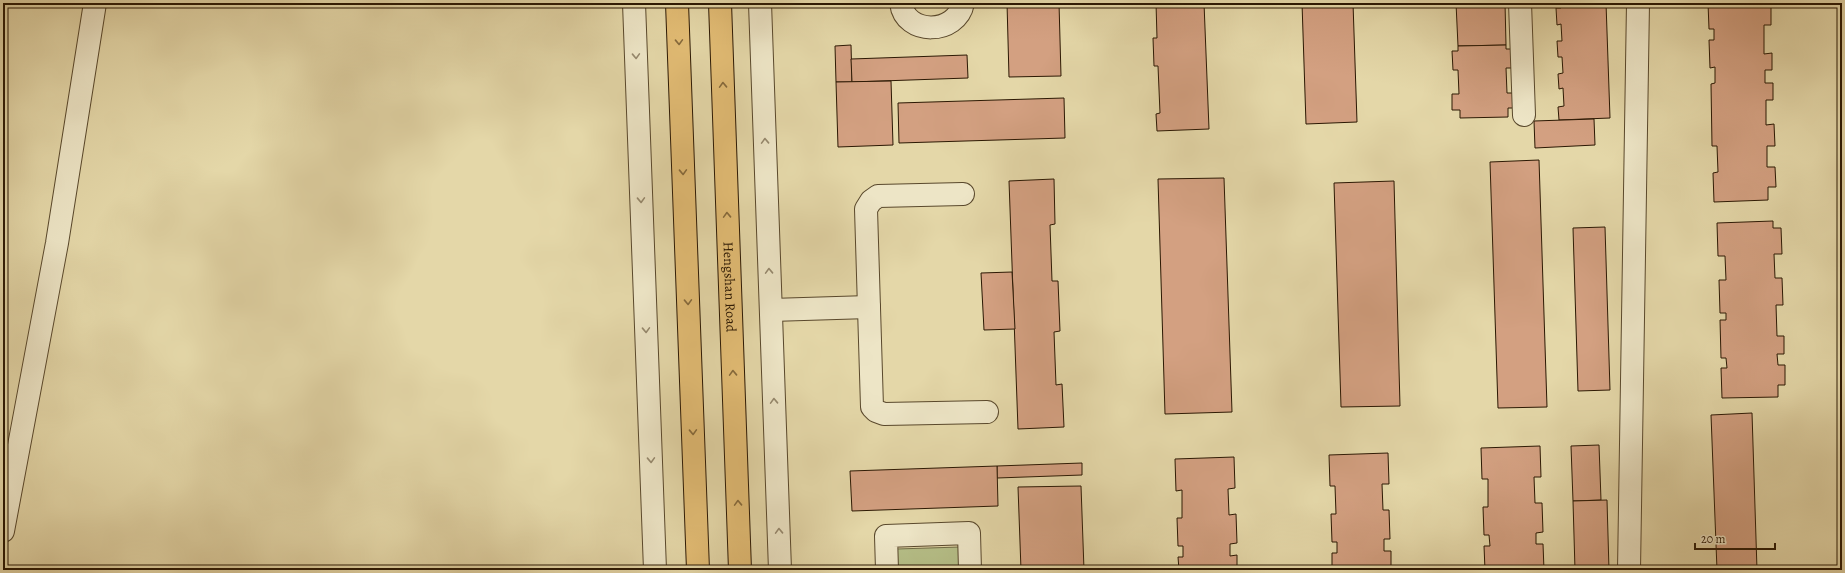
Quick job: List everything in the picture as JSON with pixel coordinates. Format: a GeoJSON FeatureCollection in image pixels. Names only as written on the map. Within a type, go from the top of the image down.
{"type":"FeatureCollection","features":[{"type":"Feature","properties":{"kind":"main road"},"geometry":{"type":"LineString","coordinates":[[677,3],[698,570]]}},
{"type":"Feature","properties":{"kind":"main road","name":"Hengshan Road"},"geometry":{"type":"LineString","coordinates":[[720,3],[740,570]]}},
{"type":"Feature","properties":{"kind":"street"},"geometry":{"type":"LineString","coordinates":[[3,532],[57,243],[95,3]]}},
{"type":"Feature","properties":{"kind":"street"},"geometry":{"type":"LineString","coordinates":[[634,3],[655,570]]}},
{"type":"Feature","properties":{"kind":"street"},"geometry":{"type":"LineString","coordinates":[[760,3],[780,570]]}},
{"type":"Feature","properties":{"kind":"street"},"geometry":{"type":"LineString","coordinates":[[901,3],[901,7],[910,21],[924,28],[940,28],[953,20],[963,3]]}},
{"type":"Feature","properties":{"kind":"street"},"geometry":{"type":"LineString","coordinates":[[1520,3],[1524,115]]}},
{"type":"Feature","properties":{"kind":"street"},"geometry":{"type":"LineString","coordinates":[[1629,570],[1638,3]]}},
{"type":"Feature","properties":{"kind":"street"},"geometry":{"type":"LineString","coordinates":[[963,194],[878,196],[871,200],[866,209],[872,407],[876,411],[884,414],[987,412]]}},
{"type":"Feature","properties":{"kind":"street"},"geometry":{"type":"LineString","coordinates":[[771,310],[869,307]]}},
{"type":"Feature","properties":{"kind":"street"},"geometry":{"type":"LineString","coordinates":[[887,570],[886,536],[969,533],[970,570]]}},
{"type":"Feature","properties":{"kind":"green space"},"geometry":{"type":"Polygon","coordinates":[[[960,547],[960,570],[897,570],[897,549],[960,547]]]}},
{"type":"Feature","properties":{"kind":"building"},"geometry":{"type":"Polygon","coordinates":[[[1007,3],[1059,3],[1061,76],[1009,77],[1007,3]]]}},
{"type":"Feature","properties":{"kind":"building"},"geometry":{"type":"Polygon","coordinates":[[[1156,3],[1204,3],[1209,129],[1157,131],[1156,114],[1160,113],[1158,66],[1154,66],[1153,38],[1157,38],[1156,3]]]}},
{"type":"Feature","properties":{"kind":"building"},"geometry":{"type":"Polygon","coordinates":[[[1302,3],[1353,3],[1357,122],[1306,124],[1302,3]]]}},
{"type":"Feature","properties":{"kind":"building"},"geometry":{"type":"Polygon","coordinates":[[[1456,3],[1505,3],[1506,45],[1458,46],[1456,3]]]}},
{"type":"Feature","properties":{"kind":"building"},"geometry":{"type":"Polygon","coordinates":[[[1561,3],[1606,3],[1610,118],[1559,120],[1558,107],[1564,106],[1563,88],[1559,89],[1558,74],[1563,73],[1562,57],[1558,57],[1557,41],[1562,41],[1561,24],[1557,25],[1556,8],[1561,8],[1561,3]]]}},
{"type":"Feature","properties":{"kind":"building"},"geometry":{"type":"Polygon","coordinates":[[[1708,3],[1771,3],[1771,25],[1764,25],[1764,54],[1772,53],[1772,70],[1765,70],[1765,83],[1773,83],[1773,100],[1766,100],[1766,125],[1774,124],[1775,146],[1767,146],[1767,167],[1775,167],[1776,187],[1768,187],[1768,200],[1714,202],[1713,173],[1718,172],[1717,146],[1712,146],[1711,84],[1715,83],[1715,67],[1710,68],[1709,40],[1714,40],[1714,29],[1709,29],[1708,3]]]}},
{"type":"Feature","properties":{"kind":"building"},"geometry":{"type":"Polygon","coordinates":[[[851,45],[852,82],[836,82],[835,46],[851,45]]]}},
{"type":"Feature","properties":{"kind":"building"},"geometry":{"type":"Polygon","coordinates":[[[1506,45],[1506,49],[1513,49],[1514,68],[1506,68],[1507,93],[1517,93],[1518,108],[1508,108],[1508,117],[1460,118],[1460,110],[1452,110],[1452,94],[1459,94],[1458,70],[1453,70],[1452,51],[1458,51],[1458,46],[1506,45]]]}},
{"type":"Feature","properties":{"kind":"building"},"geometry":{"type":"Polygon","coordinates":[[[967,55],[968,78],[852,82],[851,59],[967,55]]]}},
{"type":"Feature","properties":{"kind":"building"},"geometry":{"type":"Polygon","coordinates":[[[891,81],[893,145],[838,147],[836,82],[891,81]]]}},
{"type":"Feature","properties":{"kind":"building"},"geometry":{"type":"Polygon","coordinates":[[[1064,98],[1065,138],[899,143],[898,103],[1064,98]]]}},
{"type":"Feature","properties":{"kind":"building"},"geometry":{"type":"Polygon","coordinates":[[[1594,119],[1595,145],[1535,148],[1534,121],[1594,119]]]}},
{"type":"Feature","properties":{"kind":"building"},"geometry":{"type":"Polygon","coordinates":[[[1539,160],[1547,407],[1498,408],[1490,162],[1539,160]]]}},
{"type":"Feature","properties":{"kind":"building"},"geometry":{"type":"Polygon","coordinates":[[[1224,178],[1232,412],[1165,414],[1158,179],[1224,178]]]}},
{"type":"Feature","properties":{"kind":"building"},"geometry":{"type":"Polygon","coordinates":[[[1054,179],[1055,224],[1050,225],[1052,281],[1058,281],[1060,331],[1054,332],[1056,385],[1062,384],[1064,427],[1018,429],[1009,181],[1054,179]]]}},
{"type":"Feature","properties":{"kind":"building"},"geometry":{"type":"Polygon","coordinates":[[[1394,181],[1400,406],[1341,407],[1334,183],[1394,181]]]}},
{"type":"Feature","properties":{"kind":"building"},"geometry":{"type":"Polygon","coordinates":[[[1773,221],[1773,228],[1781,228],[1782,254],[1774,254],[1775,278],[1782,278],[1783,305],[1776,305],[1777,336],[1784,336],[1784,354],[1777,354],[1778,365],[1785,365],[1785,385],[1778,385],[1778,397],[1722,398],[1721,368],[1727,368],[1726,358],[1721,358],[1720,320],[1726,320],[1726,313],[1720,313],[1719,280],[1726,280],[1725,256],[1718,256],[1717,223],[1773,221]]]}},
{"type":"Feature","properties":{"kind":"building"},"geometry":{"type":"Polygon","coordinates":[[[1605,227],[1610,390],[1578,391],[1573,228],[1605,227]]]}},
{"type":"Feature","properties":{"kind":"building"},"geometry":{"type":"Polygon","coordinates":[[[1012,272],[1015,329],[984,330],[981,273],[1012,272]]]}},
{"type":"Feature","properties":{"kind":"building"},"geometry":{"type":"Polygon","coordinates":[[[1752,413],[1757,570],[1717,570],[1711,415],[1752,413]]]}},
{"type":"Feature","properties":{"kind":"building"},"geometry":{"type":"Polygon","coordinates":[[[1599,445],[1601,500],[1573,501],[1571,446],[1599,445]]]}},
{"type":"Feature","properties":{"kind":"building"},"geometry":{"type":"Polygon","coordinates":[[[1540,446],[1541,477],[1534,477],[1535,503],[1542,503],[1543,532],[1536,533],[1536,544],[1543,544],[1544,570],[1485,570],[1484,546],[1490,546],[1489,535],[1484,535],[1483,507],[1488,507],[1488,479],[1482,479],[1481,448],[1540,446]]]}},
{"type":"Feature","properties":{"kind":"building"},"geometry":{"type":"Polygon","coordinates":[[[1388,453],[1389,484],[1382,484],[1383,510],[1389,510],[1390,539],[1384,539],[1384,551],[1391,551],[1391,570],[1332,570],[1332,553],[1337,553],[1337,542],[1332,542],[1331,514],[1336,514],[1335,486],[1330,486],[1329,455],[1388,453]]]}},
{"type":"Feature","properties":{"kind":"building"},"geometry":{"type":"Polygon","coordinates":[[[1234,457],[1235,488],[1228,489],[1229,515],[1236,514],[1237,543],[1230,544],[1230,556],[1237,555],[1237,570],[1179,570],[1178,557],[1183,557],[1183,546],[1178,546],[1177,518],[1182,518],[1182,490],[1176,491],[1175,459],[1234,457]]]}},
{"type":"Feature","properties":{"kind":"building"},"geometry":{"type":"Polygon","coordinates":[[[1082,463],[1082,475],[997,478],[997,466],[1082,463]]]}},
{"type":"Feature","properties":{"kind":"building"},"geometry":{"type":"Polygon","coordinates":[[[997,466],[998,506],[852,511],[850,471],[997,466]]]}},
{"type":"Feature","properties":{"kind":"building"},"geometry":{"type":"Polygon","coordinates":[[[1081,486],[1084,570],[1021,570],[1018,487],[1081,486]]]}},
{"type":"Feature","properties":{"kind":"building"},"geometry":{"type":"Polygon","coordinates":[[[1607,500],[1609,570],[1575,570],[1573,501],[1607,500]]]}}]}
